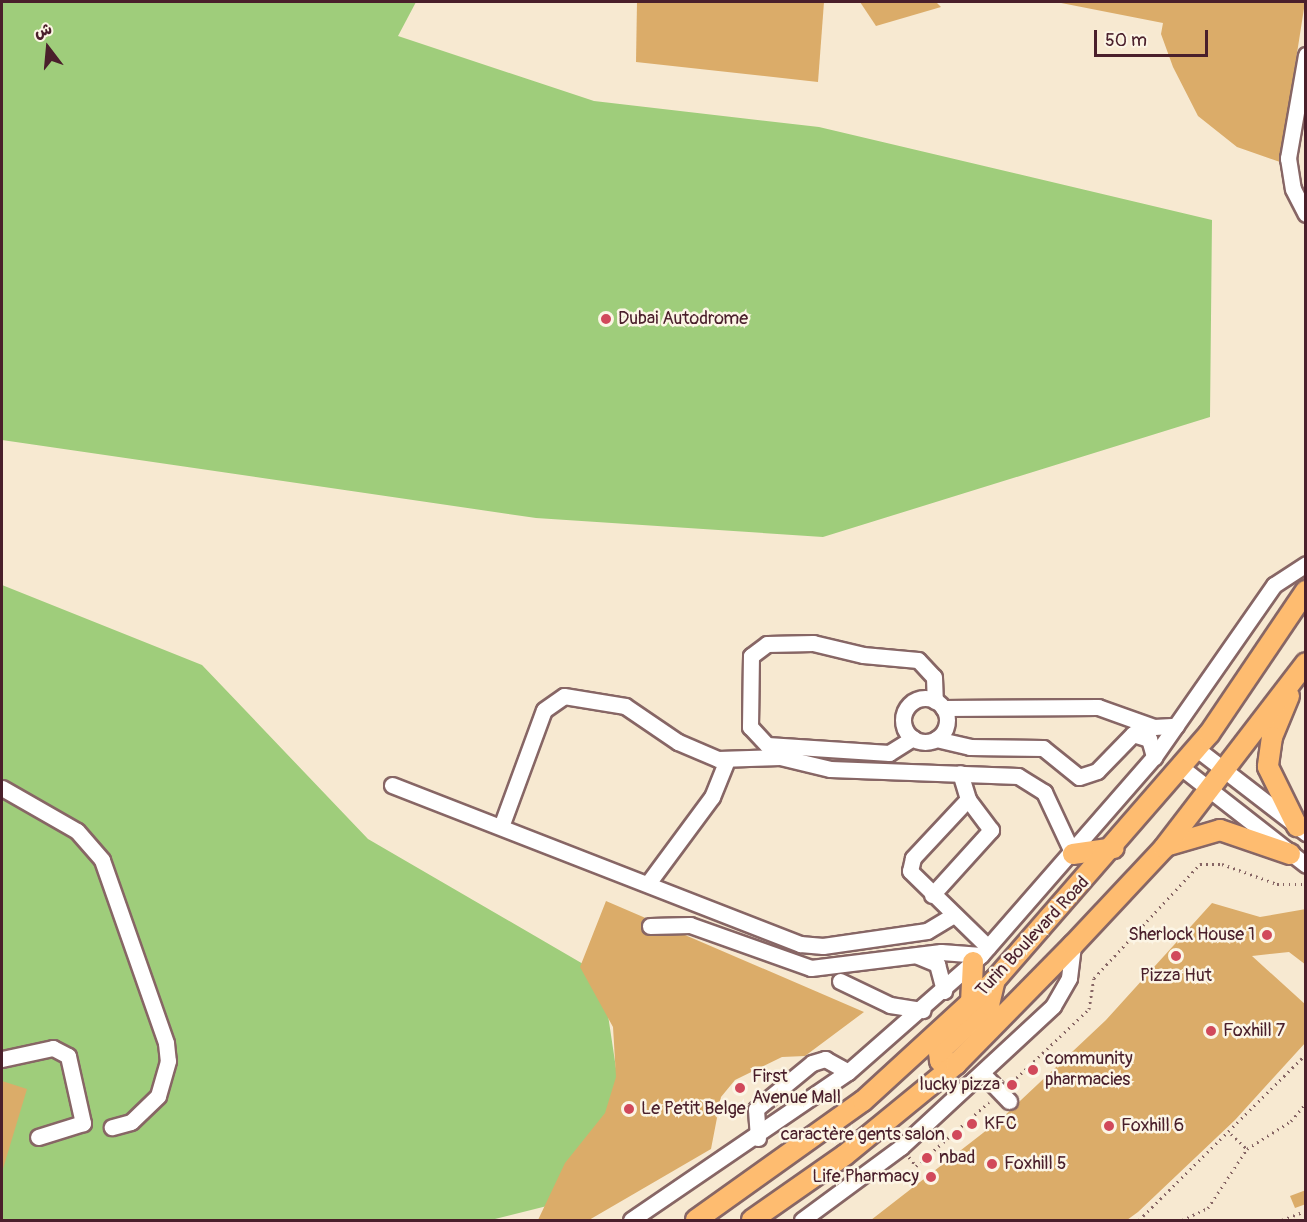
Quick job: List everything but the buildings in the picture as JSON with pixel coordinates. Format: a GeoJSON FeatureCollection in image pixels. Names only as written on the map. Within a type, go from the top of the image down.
{"type":"FeatureCollection","features":[{"type":"Feature","properties":{"kind":"main road","name":"Turin Boulevard Road"},"geometry":{"type":"LineString","coordinates":[[696,1221],[844,1116],[995,980],[1114,848],[1182,768],[1305,591]]}},
{"type":"Feature","properties":{"kind":"main road","name":"Turin Boulevard Road"},"geometry":{"type":"LineString","coordinates":[[752,1221],[845,1155],[956,1064],[1164,848],[1225,771],[1305,663]]}},
{"type":"Feature","properties":{"kind":"main road"},"geometry":{"type":"LineString","coordinates":[[1289,687],[1268,767],[1301,829]]}},
{"type":"Feature","properties":{"kind":"main road"},"geometry":{"type":"LineString","coordinates":[[1164,848],[1187,835],[1220,830],[1298,860]]}},
{"type":"Feature","properties":{"kind":"main road"},"geometry":{"type":"LineString","coordinates":[[1073,854],[1114,848]]}},
{"type":"Feature","properties":{"kind":"main road"},"geometry":{"type":"LineString","coordinates":[[971,1003],[981,954]]}},
{"type":"Feature","properties":{"kind":"main road"},"geometry":{"type":"LineString","coordinates":[[956,1064],[940,1061],[939,1052],[992,1000],[995,980]]}},
{"type":"Feature","properties":{"kind":"street"},"geometry":{"type":"LineString","coordinates":[[1305,55],[1288,159],[1293,189],[1305,214]]}},
{"type":"Feature","properties":{"kind":"street"},"geometry":{"type":"LineString","coordinates":[[631,1221],[758,1138],[848,1072],[944,991],[1073,854],[1154,757],[1274,585],[1305,564]]}},
{"type":"Feature","properties":{"kind":"street"},"geometry":{"type":"LineString","coordinates":[[936,739],[946,725],[932,672],[913,658],[881,658],[813,643],[767,644],[751,656],[750,727],[767,745],[888,753],[913,738],[936,739],[970,747],[1043,748],[1074,774],[1086,777],[1136,726]]}},
{"type":"Feature","properties":{"kind":"street"},"geometry":{"type":"LineString","coordinates":[[502,824],[544,711],[558,697],[625,706],[678,742],[727,760],[780,758],[830,769],[1017,776],[1035,784],[1073,854]]}},
{"type":"Feature","properties":{"kind":"street"},"geometry":{"type":"LineString","coordinates":[[913,738],[905,729],[905,711],[918,699],[939,704],[1098,707],[1136,726],[1149,739],[1154,757]]}},
{"type":"Feature","properties":{"kind":"street"},"geometry":{"type":"LineString","coordinates":[[1136,726],[1161,729],[1176,726]]}},
{"type":"Feature","properties":{"kind":"street"},"geometry":{"type":"LineString","coordinates":[[1197,749],[1301,829]]}},
{"type":"Feature","properties":{"kind":"street"},"geometry":{"type":"LineString","coordinates":[[649,882],[712,797],[727,760]]}},
{"type":"Feature","properties":{"kind":"street"},"geometry":{"type":"LineString","coordinates":[[1182,768],[1298,860]]}},
{"type":"Feature","properties":{"kind":"street"},"geometry":{"type":"LineString","coordinates":[[932,895],[992,830],[968,799],[960,773]]}},
{"type":"Feature","properties":{"kind":"street"},"geometry":{"type":"LineString","coordinates":[[392,785],[502,824],[812,946],[927,931],[954,915]]}},
{"type":"Feature","properties":{"kind":"street"},"geometry":{"type":"LineString","coordinates":[[2,788],[77,831],[102,860],[162,1032],[168,1061],[158,1096],[131,1122],[112,1127]]}},
{"type":"Feature","properties":{"kind":"street"},"geometry":{"type":"LineString","coordinates":[[968,799],[910,862],[911,874],[954,915],[981,954]]}},
{"type":"Feature","properties":{"kind":"street"},"geometry":{"type":"LineString","coordinates":[[650,926],[690,925],[801,967],[915,956],[981,954]]}},
{"type":"Feature","properties":{"kind":"street"},"geometry":{"type":"LineString","coordinates":[[802,1221],[901,1147],[1060,997],[1073,945]]}},
{"type":"Feature","properties":{"kind":"street"},"geometry":{"type":"LineString","coordinates":[[915,956],[937,964],[944,991]]}},
{"type":"Feature","properties":{"kind":"street"},"geometry":{"type":"LineString","coordinates":[[840,981],[890,1005],[923,1010]]}},
{"type":"Feature","properties":{"kind":"street"},"geometry":{"type":"LineString","coordinates":[[890,1005],[894,1034]]}},
{"type":"Feature","properties":{"kind":"street"},"geometry":{"type":"LineString","coordinates":[[2,1059],[52,1048],[68,1056],[83,1123],[38,1137]]}},
{"type":"Feature","properties":{"kind":"street"},"geometry":{"type":"LineString","coordinates":[[758,1138],[756,1109],[812,1063],[825,1059],[848,1072]]}},
{"type":"Feature","properties":{"kind":"street"},"geometry":{"type":"LineString","coordinates":[[982,1073],[1005,1097]]}},
{"type":"Feature","properties":{"kind":"path"},"geometry":{"type":"LineString","coordinates":[[901,1147],[916,1166],[1005,1097],[1089,1009],[1094,978],[1200,864],[1222,864],[1277,884],[1305,884]]}},
{"type":"Feature","properties":{"kind":"path"},"geometry":{"type":"LineString","coordinates":[[1139,1221],[1231,1134],[1305,1054]]}},
{"type":"Feature","properties":{"kind":"path"},"geometry":{"type":"LineString","coordinates":[[1182,1221],[1208,1208],[1247,1149],[1291,1121],[1305,1103]]}},
{"type":"Feature","properties":{"kind":"path"},"geometry":{"type":"LineString","coordinates":[[1231,1134],[1247,1149]]}},
{"type":"Feature","properties":{"kind":"path"},"geometry":{"type":"LineString","coordinates":[[1282,1221],[1305,1211]]}},
{"type":"Feature","properties":{"kind":"green space","name":"Dubai Autodrome"},"geometry":{"type":"Polygon","coordinates":[[[2,2],[416,2],[398,36],[594,101],[819,127],[1212,220],[1210,417],[823,537],[536,518],[2,440],[2,2]]]}},
{"type":"Feature","properties":{"kind":"green space"},"geometry":{"type":"Polygon","coordinates":[[[2,585],[202,665],[368,839],[602,975],[620,1095],[547,1206],[491,1220],[2,1220],[2,585]]]}},
{"type":"Feature","properties":{"kind":"place","name":"Dubai Autodrome"},"geometry":{"type":"Point","coordinates":[606,319]}},
{"type":"Feature","properties":{"kind":"place","name":"Sherlock House 1"},"geometry":{"type":"Point","coordinates":[1267,935]}},
{"type":"Feature","properties":{"kind":"place","name":"Pizza Hut"},"geometry":{"type":"Point","coordinates":[1176,956]}},
{"type":"Feature","properties":{"kind":"place","name":"Foxhill 7"},"geometry":{"type":"Point","coordinates":[1211,1031]}},
{"type":"Feature","properties":{"kind":"place","name":"community pharmacies"},"geometry":{"type":"Point","coordinates":[1033,1070]}},
{"type":"Feature","properties":{"kind":"place","name":"lucky pizza"},"geometry":{"type":"Point","coordinates":[1012,1085]}},
{"type":"Feature","properties":{"kind":"place","name":"First Avenue Mall"},"geometry":{"type":"Point","coordinates":[740,1088]}},
{"type":"Feature","properties":{"kind":"place","name":"Le Petit Belge"},"geometry":{"type":"Point","coordinates":[629,1109]}},
{"type":"Feature","properties":{"kind":"place","name":"KFC"},"geometry":{"type":"Point","coordinates":[972,1124]}},
{"type":"Feature","properties":{"kind":"place","name":"Foxhill 6"},"geometry":{"type":"Point","coordinates":[1109,1126]}},
{"type":"Feature","properties":{"kind":"place","name":"caractère gents salon"},"geometry":{"type":"Point","coordinates":[957,1135]}},
{"type":"Feature","properties":{"kind":"place","name":"nbad"},"geometry":{"type":"Point","coordinates":[927,1158]}},
{"type":"Feature","properties":{"kind":"place","name":"Foxhill 5"},"geometry":{"type":"Point","coordinates":[992,1164]}},
{"type":"Feature","properties":{"kind":"place","name":"Life Pharmacy"},"geometry":{"type":"Point","coordinates":[931,1177]}}]}
